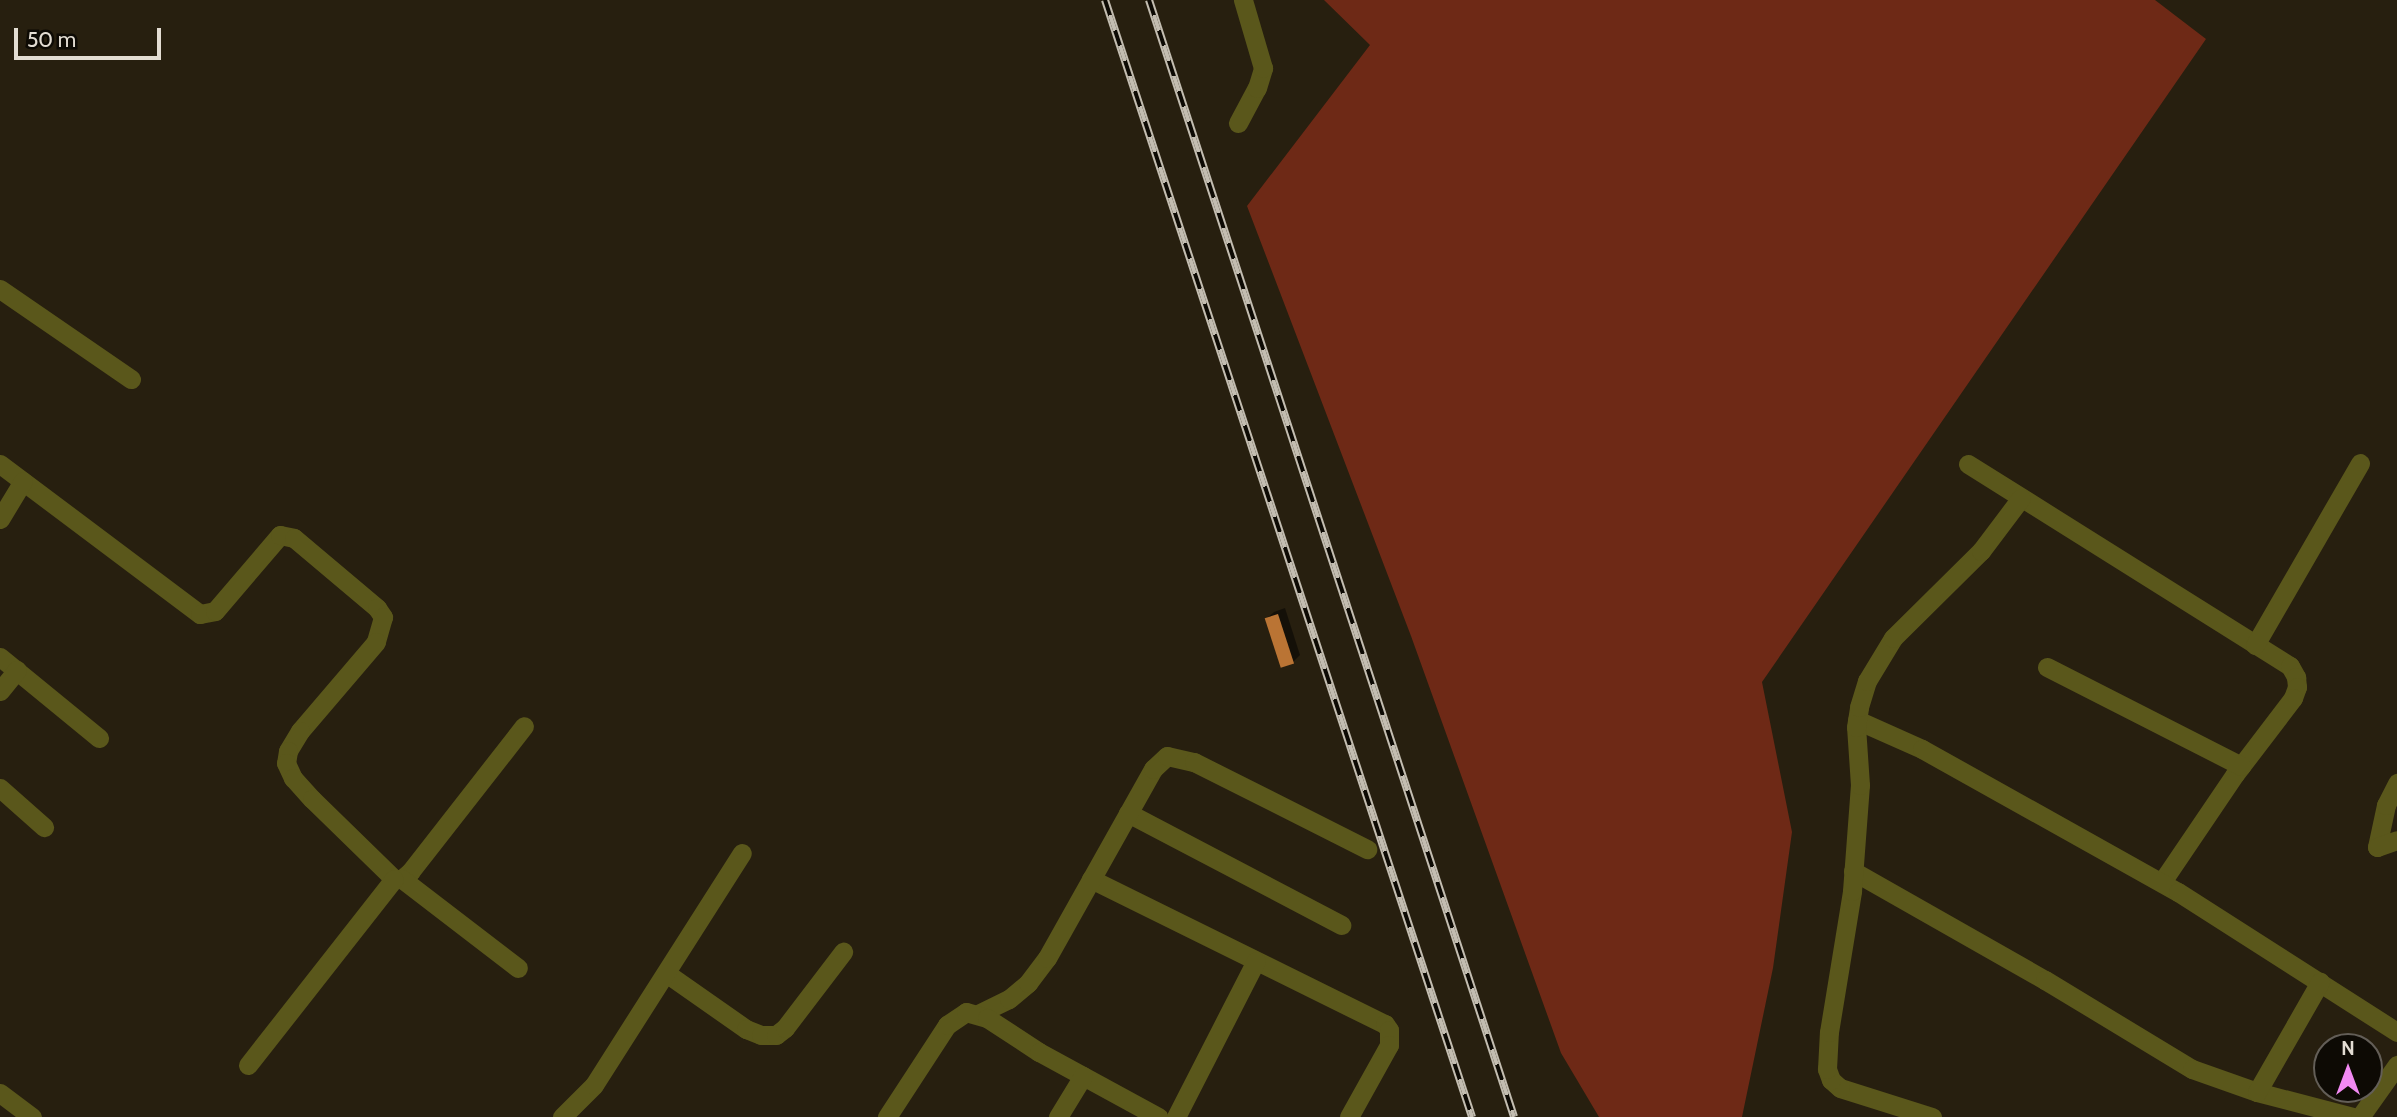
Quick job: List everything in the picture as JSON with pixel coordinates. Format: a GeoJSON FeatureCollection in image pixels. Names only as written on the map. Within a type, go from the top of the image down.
{"type":"FeatureCollection","features":[{"type":"Feature","properties":{"kind":"street"},"geometry":{"type":"LineString","coordinates":[[1238,123],[1257,88],[1263,68],[1243,0]]}},
{"type":"Feature","properties":{"kind":"street"},"geometry":{"type":"LineString","coordinates":[[0,289],[131,379]]}},
{"type":"Feature","properties":{"kind":"street"},"geometry":{"type":"LineString","coordinates":[[2255,645],[2360,463]]}},
{"type":"Feature","properties":{"kind":"street"},"geometry":{"type":"LineString","coordinates":[[0,464],[200,614],[215,611],[280,535],[294,538],[377,608],[383,617],[376,642],[300,731],[288,751],[286,764],[293,778],[306,792],[398,879],[518,968]]}},
{"type":"Feature","properties":{"kind":"street"},"geometry":{"type":"LineString","coordinates":[[1968,464],[2290,666],[2297,687],[2293,698],[2241,766],[2162,882]]}},
{"type":"Feature","properties":{"kind":"street"},"geometry":{"type":"LineString","coordinates":[[0,519],[23,481]]}},
{"type":"Feature","properties":{"kind":"street"},"geometry":{"type":"LineString","coordinates":[[1932,1117],[1840,1088],[1831,1080],[1827,1069],[1829,1032],[1853,871],[1860,785],[1857,720],[1867,681],[1893,638],[1981,551],[2021,498]]}},
{"type":"Feature","properties":{"kind":"street"},"geometry":{"type":"LineString","coordinates":[[0,657],[99,738]]}},
{"type":"Feature","properties":{"kind":"street"},"geometry":{"type":"LineString","coordinates":[[2047,667],[2241,766]]}},
{"type":"Feature","properties":{"kind":"street"},"geometry":{"type":"LineString","coordinates":[[0,691],[17,670]]}},
{"type":"Feature","properties":{"kind":"street"},"geometry":{"type":"LineString","coordinates":[[1857,720],[1922,749],[2162,882],[2397,1032]]}},
{"type":"Feature","properties":{"kind":"street"},"geometry":{"type":"LineString","coordinates":[[248,1065],[524,726]]}},
{"type":"Feature","properties":{"kind":"street"},"geometry":{"type":"LineString","coordinates":[[978,1014],[1009,999],[1028,983],[1047,958],[1158,762],[1167,756],[1177,756],[1367,849]]}},
{"type":"Feature","properties":{"kind":"street"},"geometry":{"type":"LineString","coordinates":[[2397,783],[2386,805],[2377,847],[2397,840]]}},
{"type":"Feature","properties":{"kind":"street"},"geometry":{"type":"LineString","coordinates":[[0,788],[44,827]]}},
{"type":"Feature","properties":{"kind":"street"},"geometry":{"type":"LineString","coordinates":[[1128,813],[1341,925]]}},
{"type":"Feature","properties":{"kind":"street"},"geometry":{"type":"LineString","coordinates":[[562,1117],[594,1085],[742,853]]}},
{"type":"Feature","properties":{"kind":"street"},"geometry":{"type":"LineString","coordinates":[[1853,871],[2045,979],[2174,1060],[2212,1079],[2353,1117]]}},
{"type":"Feature","properties":{"kind":"street"},"geometry":{"type":"LineString","coordinates":[[1091,879],[1384,1024],[1389,1030],[1389,1045],[1349,1117]]}},
{"type":"Feature","properties":{"kind":"street"},"geometry":{"type":"LineString","coordinates":[[666,973],[746,1029],[761,1035],[776,1035],[785,1028],[843,952]]}},
{"type":"Feature","properties":{"kind":"street"},"geometry":{"type":"LineString","coordinates":[[1176,1117],[1256,961]]}},
{"type":"Feature","properties":{"kind":"street"},"geometry":{"type":"LineString","coordinates":[[2257,1092],[2320,982]]}},
{"type":"Feature","properties":{"kind":"street"},"geometry":{"type":"LineString","coordinates":[[887,1117],[947,1025],[966,1012],[978,1014],[1151,1115]]}},
{"type":"Feature","properties":{"kind":"street"},"geometry":{"type":"LineString","coordinates":[[2360,1117],[2397,1065]]}},
{"type":"Feature","properties":{"kind":"street"},"geometry":{"type":"LineString","coordinates":[[1058,1117],[1083,1076]]}},
{"type":"Feature","properties":{"kind":"street"},"geometry":{"type":"LineString","coordinates":[[0,1093],[32,1117]]}},
{"type":"Feature","properties":{"kind":"shaded area"},"geometry":{"type":"Polygon","coordinates":[[[1324,0],[2155,0],[2206,39],[1762,682],[1792,832],[1773,968],[1742,1117],[1599,1117],[1561,1053],[1411,636],[1247,206],[1370,45],[1324,0]]]}},
{"type":"Feature","properties":{"kind":"building"},"geometry":{"type":"Polygon","coordinates":[[[1278,614],[1294,663],[1281,668],[1265,618],[1278,614]]]}},
{"type":"Feature","properties":{"kind":"railway"},"geometry":{"type":"LineString","coordinates":[[1105,0],[1472,1117]]}},
{"type":"Feature","properties":{"kind":"railway"},"geometry":{"type":"LineString","coordinates":[[1149,0],[1514,1117]]}}]}
